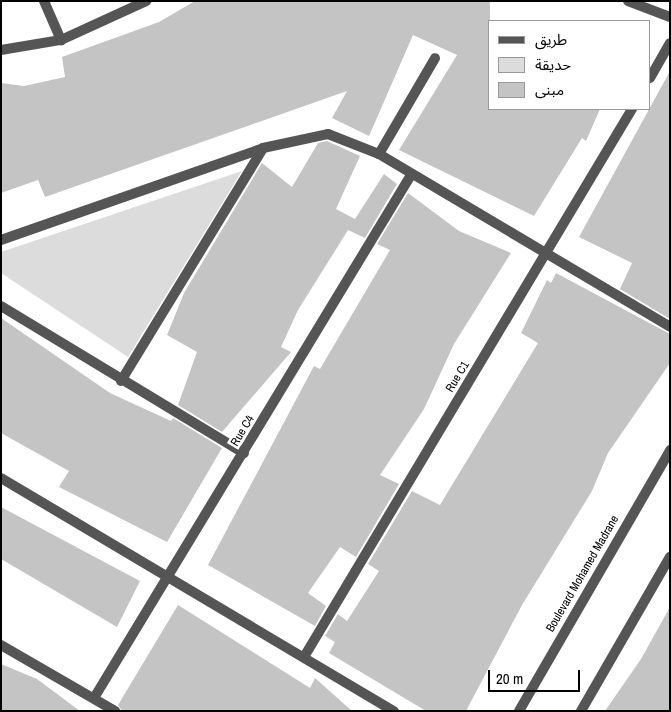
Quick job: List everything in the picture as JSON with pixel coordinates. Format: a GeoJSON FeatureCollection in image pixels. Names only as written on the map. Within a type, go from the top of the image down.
{"type":"FeatureCollection","features":[{"type":"Feature","properties":{"kind":"street"},"geometry":{"type":"LineString","coordinates":[[44,1],[61,40]]}},
{"type":"Feature","properties":{"kind":"street"},"geometry":{"type":"LineString","coordinates":[[1,50],[61,40],[146,1]]}},
{"type":"Feature","properties":{"kind":"street"},"geometry":{"type":"LineString","coordinates":[[628,1],[670,17]]}},
{"type":"Feature","properties":{"kind":"street"},"geometry":{"type":"LineString","coordinates":[[651,76],[670,43]]}},
{"type":"Feature","properties":{"kind":"street"},"geometry":{"type":"LineString","coordinates":[[379,154],[435,58]]}},
{"type":"Feature","properties":{"kind":"street","name":"Rue C1"},"geometry":{"type":"LineString","coordinates":[[304,657],[631,110]]}},
{"type":"Feature","properties":{"kind":"street"},"geometry":{"type":"LineString","coordinates":[[1,240],[263,148],[328,134],[379,154],[546,255],[670,326]]}},
{"type":"Feature","properties":{"kind":"street"},"geometry":{"type":"LineString","coordinates":[[121,381],[263,148]]}},
{"type":"Feature","properties":{"kind":"street","name":"Rue C4"},"geometry":{"type":"LineString","coordinates":[[94,698],[411,175]]}},
{"type":"Feature","properties":{"kind":"street"},"geometry":{"type":"LineString","coordinates":[[1,306],[121,381],[244,453]]}},
{"type":"Feature","properties":{"kind":"street","name":"Boulevard Mohamed Madrane"},"geometry":{"type":"LineString","coordinates":[[518,711],[670,450]]}},
{"type":"Feature","properties":{"kind":"street"},"geometry":{"type":"LineString","coordinates":[[1,478],[394,711]]}},
{"type":"Feature","properties":{"kind":"street"},"geometry":{"type":"LineString","coordinates":[[581,711],[670,557]]}},
{"type":"Feature","properties":{"kind":"street"},"geometry":{"type":"LineString","coordinates":[[1,645],[115,711]]}},
{"type":"Feature","properties":{"kind":"green space"},"geometry":{"type":"Polygon","coordinates":[[[242,171],[128,357],[1,273],[1,252],[242,171]]]}},
{"type":"Feature","properties":{"kind":"building"},"geometry":{"type":"Polygon","coordinates":[[[195,1],[490,1],[490,20],[488,20],[488,110],[600,110],[586,141],[582,138],[534,216],[399,150],[457,55],[413,35],[369,136],[332,118],[347,91],[45,197],[38,180],[1,193],[1,83],[24,86],[65,77],[62,57],[159,22],[195,1]]]}},
{"type":"Feature","properties":{"kind":"building"},"geometry":{"type":"Polygon","coordinates":[[[670,71],[670,319],[620,289],[632,263],[579,237],[649,110],[651,110],[651,106],[670,71]]]}},
{"type":"Feature","properties":{"kind":"building"},"geometry":{"type":"Polygon","coordinates":[[[327,141],[360,156],[336,209],[355,219],[384,174],[397,184],[365,238],[348,230],[298,310],[281,347],[291,352],[222,432],[178,405],[197,352],[167,335],[184,293],[262,163],[292,187],[318,143],[327,141]]]}},
{"type":"Feature","properties":{"kind":"building"},"geometry":{"type":"Polygon","coordinates":[[[408,193],[459,231],[511,253],[454,344],[424,409],[380,475],[399,484],[356,557],[340,547],[308,593],[326,606],[315,626],[208,565],[314,366],[320,369],[390,250],[377,244],[408,193]]]}},
{"type":"Feature","properties":{"kind":"building"},"geometry":{"type":"Polygon","coordinates":[[[556,273],[670,334],[670,363],[608,453],[592,491],[522,605],[466,711],[426,711],[329,653],[335,642],[325,636],[338,614],[347,621],[379,571],[368,564],[412,491],[440,505],[538,343],[521,333],[547,280],[551,283],[556,273]]]}},
{"type":"Feature","properties":{"kind":"building"},"geometry":{"type":"Polygon","coordinates":[[[1,318],[110,393],[171,421],[173,418],[222,448],[167,542],[59,487],[69,471],[1,433],[1,318]]]}},
{"type":"Feature","properties":{"kind":"building"},"geometry":{"type":"Polygon","coordinates":[[[1,507],[140,581],[117,627],[1,559],[1,507]]]}},
{"type":"Feature","properties":{"kind":"building"},"geometry":{"type":"Polygon","coordinates":[[[178,605],[310,688],[315,678],[352,711],[122,711],[118,705],[178,605]]]}},
{"type":"Feature","properties":{"kind":"building"},"geometry":{"type":"Polygon","coordinates":[[[670,607],[670,711],[605,711],[641,659],[670,607]]]}},
{"type":"Feature","properties":{"kind":"building"},"geometry":{"type":"Polygon","coordinates":[[[1,664],[37,679],[80,711],[1,711],[1,664]]]}}]}
